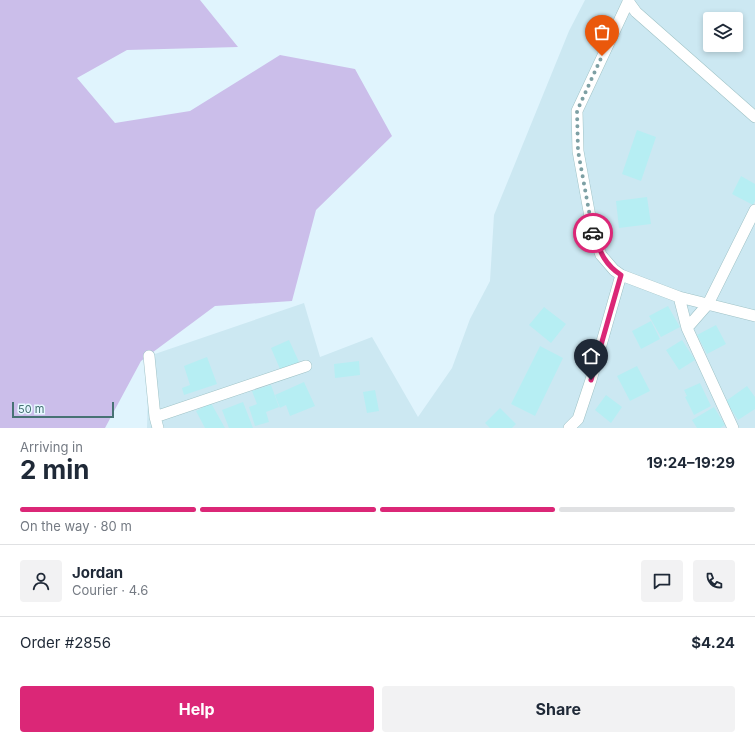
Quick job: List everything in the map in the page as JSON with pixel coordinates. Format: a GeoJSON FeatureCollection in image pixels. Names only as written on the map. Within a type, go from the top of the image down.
{"type":"FeatureCollection","features":[{"type":"Feature","properties":{"kind":"street"},"geometry":{"type":"LineString","coordinates":[[628,0],[636,12],[755,117]]}},
{"type":"Feature","properties":{"kind":"street"},"geometry":{"type":"LineString","coordinates":[[628,0],[577,111],[578,151],[593,233],[601,255],[614,270],[621,275],[679,297],[755,316]]}},
{"type":"Feature","properties":{"kind":"street"},"geometry":{"type":"LineString","coordinates":[[687,328],[708,304],[755,210]]}},
{"type":"Feature","properties":{"kind":"street"},"geometry":{"type":"LineString","coordinates":[[569,428],[578,420],[583,406],[621,275]]}},
{"type":"Feature","properties":{"kind":"street"},"geometry":{"type":"LineString","coordinates":[[679,297],[687,328],[733,428]]}},
{"type":"Feature","properties":{"kind":"street"},"geometry":{"type":"LineString","coordinates":[[149,356],[155,417],[158,428]]}},
{"type":"Feature","properties":{"kind":"street"},"geometry":{"type":"LineString","coordinates":[[155,417],[306,366]]}},
{"type":"Feature","properties":{"kind":"shaded area"},"geometry":{"type":"Polygon","coordinates":[[[0,0],[200,0],[238,47],[127,50],[77,78],[115,123],[190,111],[280,55],[355,69],[392,136],[316,210],[292,301],[215,306],[141,361],[105,428],[0,428],[0,0]]]}},
{"type":"Feature","properties":{"kind":"shaded area"},"geometry":{"type":"Polygon","coordinates":[[[585,0],[755,0],[755,428],[147,428],[149,356],[304,303],[320,357],[372,337],[418,417],[452,368],[470,319],[490,281],[494,215],[569,31],[585,0]]]}},
{"type":"Feature","properties":{"kind":"building"},"geometry":{"type":"Polygon","coordinates":[[[637,130],[656,137],[641,181],[622,174],[637,130]]]}},
{"type":"Feature","properties":{"kind":"building"},"geometry":{"type":"Polygon","coordinates":[[[741,176],[755,184],[755,201],[753,205],[732,194],[741,176]]]}},
{"type":"Feature","properties":{"kind":"building"},"geometry":{"type":"Polygon","coordinates":[[[647,197],[651,224],[619,228],[616,201],[647,197]]]}},
{"type":"Feature","properties":{"kind":"building"},"geometry":{"type":"Polygon","coordinates":[[[668,306],[680,327],[661,337],[649,316],[668,306]]]}},
{"type":"Feature","properties":{"kind":"building"},"geometry":{"type":"Polygon","coordinates":[[[544,307],[566,324],[551,343],[529,325],[544,307]]]}},
{"type":"Feature","properties":{"kind":"building"},"geometry":{"type":"Polygon","coordinates":[[[651,321],[660,339],[641,349],[632,331],[651,321]]]}},
{"type":"Feature","properties":{"kind":"building"},"geometry":{"type":"Polygon","coordinates":[[[716,325],[726,344],[707,354],[697,335],[716,325]]]}},
{"type":"Feature","properties":{"kind":"building"},"geometry":{"type":"Polygon","coordinates":[[[289,340],[299,362],[280,369],[271,348],[289,340]]]}},
{"type":"Feature","properties":{"kind":"building"},"geometry":{"type":"Polygon","coordinates":[[[682,340],[695,360],[679,370],[666,350],[682,340]]]}},
{"type":"Feature","properties":{"kind":"building"},"geometry":{"type":"Polygon","coordinates":[[[540,346],[563,358],[535,416],[511,404],[540,346]]]}},
{"type":"Feature","properties":{"kind":"building"},"geometry":{"type":"Polygon","coordinates":[[[207,357],[217,384],[184,395],[182,388],[190,385],[184,366],[207,357]]]}},
{"type":"Feature","properties":{"kind":"building"},"geometry":{"type":"Polygon","coordinates":[[[359,361],[360,375],[335,378],[334,364],[359,361]]]}},
{"type":"Feature","properties":{"kind":"building"},"geometry":{"type":"Polygon","coordinates":[[[637,366],[650,391],[630,401],[617,376],[637,366]]]}},
{"type":"Feature","properties":{"kind":"building"},"geometry":{"type":"Polygon","coordinates":[[[304,382],[315,406],[290,416],[286,405],[280,408],[275,395],[304,382]]]}},
{"type":"Feature","properties":{"kind":"building"},"geometry":{"type":"Polygon","coordinates":[[[700,383],[711,406],[694,415],[685,397],[687,396],[684,390],[700,383]]]}},
{"type":"Feature","properties":{"kind":"building"},"geometry":{"type":"Polygon","coordinates":[[[271,385],[279,407],[266,412],[269,422],[255,426],[249,407],[257,404],[252,391],[271,385]]]}},
{"type":"Feature","properties":{"kind":"building"},"geometry":{"type":"Polygon","coordinates":[[[747,386],[755,397],[755,409],[738,420],[726,401],[747,386]]]}},
{"type":"Feature","properties":{"kind":"building"},"geometry":{"type":"Polygon","coordinates":[[[375,390],[379,411],[367,413],[363,392],[375,390]]]}},
{"type":"Feature","properties":{"kind":"building"},"geometry":{"type":"Polygon","coordinates":[[[606,395],[622,407],[611,423],[595,410],[606,395]]]}},
{"type":"Feature","properties":{"kind":"building"},"geometry":{"type":"Polygon","coordinates":[[[243,402],[253,428],[229,428],[222,410],[243,402]]]}},
{"type":"Feature","properties":{"kind":"building"},"geometry":{"type":"Polygon","coordinates":[[[211,403],[225,428],[205,428],[196,411],[211,403]]]}},
{"type":"Feature","properties":{"kind":"building"},"geometry":{"type":"Polygon","coordinates":[[[714,407],[725,425],[720,428],[697,428],[692,420],[714,407]]]}},
{"type":"Feature","properties":{"kind":"building"},"geometry":{"type":"Polygon","coordinates":[[[500,408],[516,424],[512,428],[490,428],[485,423],[500,408]]]}},
{"type":"Feature","properties":{"kind":"way so far"},"geometry":{"type":"LineString","coordinates":[[593,233],[578,151],[577,111],[602,56]]}},
{"type":"Feature","properties":{"kind":"route"},"geometry":{"type":"LineString","coordinates":[[591,380],[621,275],[614,270],[601,255],[593,233]]}}]}
